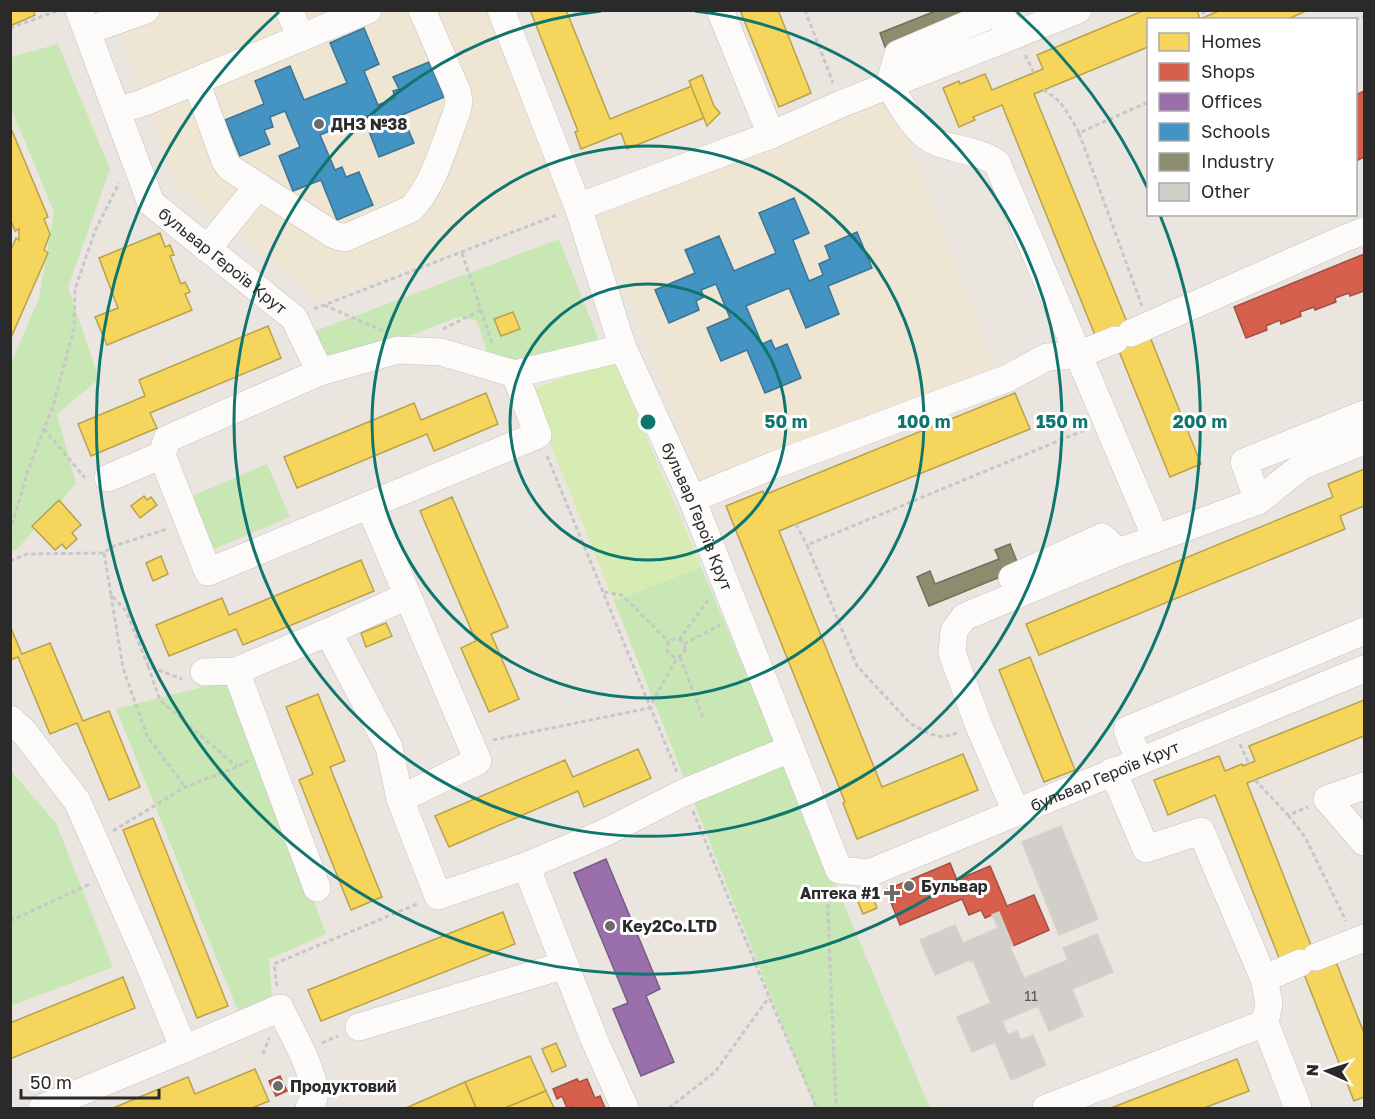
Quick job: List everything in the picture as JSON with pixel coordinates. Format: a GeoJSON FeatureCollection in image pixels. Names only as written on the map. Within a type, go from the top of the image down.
{"type":"FeatureCollection","features":[{"type":"Feature","properties":{"kind":"street"},"geometry":{"type":"LineString","coordinates":[[83,21],[146,10]]}},
{"type":"Feature","properties":{"kind":"street"},"geometry":{"type":"LineString","coordinates":[[289,10],[301,38]]}},
{"type":"Feature","properties":{"kind":"street"},"geometry":{"type":"LineString","coordinates":[[117,111],[145,102],[368,10]]}},
{"type":"Feature","properties":{"kind":"street"},"geometry":{"type":"LineString","coordinates":[[196,81],[225,161],[230,168],[340,238],[345,238],[411,209],[429,183],[457,112],[459,101],[457,91],[422,10]]}},
{"type":"Feature","properties":{"kind":"street","name":"бульвар Героїв Крут"},"geometry":{"type":"LineString","coordinates":[[501,10],[578,207],[622,348],[692,499],[839,870],[869,873],[1139,760],[1365,669]]}},
{"type":"Feature","properties":{"kind":"street"},"geometry":{"type":"LineString","coordinates":[[720,10],[771,135]]}},
{"type":"Feature","properties":{"kind":"street"},"geometry":{"type":"LineString","coordinates":[[578,207],[771,135],[1078,10]]}},
{"type":"Feature","properties":{"kind":"street","name":"бульвар Героїв Крут"},"geometry":{"type":"LineString","coordinates":[[83,21],[151,204],[294,318],[320,372]]}},
{"type":"Feature","properties":{"kind":"street"},"geometry":{"type":"LineString","coordinates":[[889,86],[916,127],[935,142],[989,157],[997,163],[1156,538]]}},
{"type":"Feature","properties":{"kind":"street"},"geometry":{"type":"LineString","coordinates":[[207,249],[258,186]]}},
{"type":"Feature","properties":{"kind":"street"},"geometry":{"type":"LineString","coordinates":[[692,499],[774,465],[1008,378],[1047,357],[1078,355],[1365,231]]}},
{"type":"Feature","properties":{"kind":"street"},"geometry":{"type":"LineString","coordinates":[[508,372],[538,435],[208,572],[162,455],[167,439],[320,372],[398,350],[441,352],[508,372],[622,348]]}},
{"type":"Feature","properties":{"kind":"street"},"geometry":{"type":"LineString","coordinates":[[1258,501],[1244,462],[1365,414]]}},
{"type":"Feature","properties":{"kind":"street"},"geometry":{"type":"LineString","coordinates":[[1016,812],[979,726],[952,653],[954,631],[964,617],[1119,552],[1258,501],[1302,466],[1365,441]]}},
{"type":"Feature","properties":{"kind":"street"},"geometry":{"type":"LineString","coordinates":[[108,478],[162,455]]}},
{"type":"Feature","properties":{"kind":"street"},"geometry":{"type":"LineString","coordinates":[[369,505],[478,761],[400,799]]}},
{"type":"Feature","properties":{"kind":"street"},"geometry":{"type":"LineString","coordinates":[[204,672],[236,671],[407,596]]}},
{"type":"Feature","properties":{"kind":"street"},"geometry":{"type":"LineString","coordinates":[[1139,760],[1127,730],[1365,631]]}},
{"type":"Feature","properties":{"kind":"street"},"geometry":{"type":"LineString","coordinates":[[328,632],[389,747],[400,799],[438,896],[526,866],[604,833],[685,792],[790,750]]}},
{"type":"Feature","properties":{"kind":"street"},"geometry":{"type":"LineString","coordinates":[[236,671],[316,888]]}},
{"type":"Feature","properties":{"kind":"street"},"geometry":{"type":"LineString","coordinates":[[10,719],[24,732],[77,801],[184,1049]]}},
{"type":"Feature","properties":{"kind":"street"},"geometry":{"type":"LineString","coordinates":[[1113,771],[1146,849],[1201,831],[1264,980],[1269,1003],[1265,1023],[1298,1108]]}},
{"type":"Feature","properties":{"kind":"street"},"geometry":{"type":"LineString","coordinates":[[1365,786],[1327,799],[1365,842]]}},
{"type":"Feature","properties":{"kind":"street"},"geometry":{"type":"LineString","coordinates":[[526,866],[594,1039],[625,1108]]}},
{"type":"Feature","properties":{"kind":"street"},"geometry":{"type":"LineString","coordinates":[[1264,980],[1360,940]]}},
{"type":"Feature","properties":{"kind":"street"},"geometry":{"type":"LineString","coordinates":[[359,1027],[565,965]]}},
{"type":"Feature","properties":{"kind":"street"},"geometry":{"type":"LineString","coordinates":[[42,1108],[280,1008],[302,1053],[315,1088],[313,1103],[309,1108]]}},
{"type":"Feature","properties":{"kind":"street"},"geometry":{"type":"LineString","coordinates":[[1046,1108],[1265,1023]]}},
{"type":"Feature","properties":{"kind":"path"},"geometry":{"type":"LineString","coordinates":[[10,28],[57,10]]}},
{"type":"Feature","properties":{"kind":"path"},"geometry":{"type":"LineString","coordinates":[[806,10],[841,105]]}},
{"type":"Feature","properties":{"kind":"path"},"geometry":{"type":"LineString","coordinates":[[1202,10],[1205,17]]}},
{"type":"Feature","properties":{"kind":"path"},"geometry":{"type":"LineString","coordinates":[[1043,90],[1054,95],[1063,104],[1079,132],[1132,333]]}},
{"type":"Feature","properties":{"kind":"path"},"geometry":{"type":"LineString","coordinates":[[1079,132],[1147,103]]}},
{"type":"Feature","properties":{"kind":"path"},"geometry":{"type":"LineString","coordinates":[[10,532],[28,470],[53,406],[74,328],[75,289],[95,231],[134,155]]}},
{"type":"Feature","properties":{"kind":"path"},"geometry":{"type":"LineString","coordinates":[[294,318],[578,207]]}},
{"type":"Feature","properties":{"kind":"path"},"geometry":{"type":"LineString","coordinates":[[462,253],[481,310],[508,372]]}},
{"type":"Feature","properties":{"kind":"path"},"geometry":{"type":"LineString","coordinates":[[324,305],[393,336]]}},
{"type":"Feature","properties":{"kind":"path"},"geometry":{"type":"LineString","coordinates":[[436,332],[481,310]]}},
{"type":"Feature","properties":{"kind":"path"},"geometry":{"type":"LineString","coordinates":[[807,545],[1107,420]]}},
{"type":"Feature","properties":{"kind":"path"},"geometry":{"type":"LineString","coordinates":[[44,429],[87,480],[108,478]]}},
{"type":"Feature","properties":{"kind":"path"},"geometry":{"type":"LineString","coordinates":[[10,561],[27,554],[104,553],[111,547],[188,522]]}},
{"type":"Feature","properties":{"kind":"path"},"geometry":{"type":"LineString","coordinates":[[796,524],[807,545],[857,666],[911,724],[930,734],[942,737],[979,726]]}},
{"type":"Feature","properties":{"kind":"path"},"geometry":{"type":"LineString","coordinates":[[104,553],[123,668],[147,736],[185,787]]}},
{"type":"Feature","properties":{"kind":"path"},"geometry":{"type":"LineString","coordinates":[[604,592],[622,595],[669,642]]}},
{"type":"Feature","properties":{"kind":"path"},"geometry":{"type":"LineString","coordinates":[[111,595],[126,611],[160,700],[237,767]]}},
{"type":"Feature","properties":{"kind":"path"},"geometry":{"type":"LineString","coordinates":[[669,642],[679,640],[710,598]]}},
{"type":"Feature","properties":{"kind":"path"},"geometry":{"type":"LineString","coordinates":[[684,644],[721,625]]}},
{"type":"Feature","properties":{"kind":"path"},"geometry":{"type":"LineString","coordinates":[[471,744],[649,708],[678,657],[685,651],[684,644],[679,640]]}},
{"type":"Feature","properties":{"kind":"path"},"geometry":{"type":"LineString","coordinates":[[669,642],[668,652],[678,657],[704,720]]}},
{"type":"Feature","properties":{"kind":"path"},"geometry":{"type":"LineString","coordinates":[[148,666],[184,680],[204,672]]}},
{"type":"Feature","properties":{"kind":"path"},"geometry":{"type":"LineString","coordinates":[[96,841],[185,787],[266,753]]}},
{"type":"Feature","properties":{"kind":"path"},"geometry":{"type":"LineString","coordinates":[[1255,780],[1305,837],[1360,940]]}},
{"type":"Feature","properties":{"kind":"path"},"geometry":{"type":"LineString","coordinates":[[1288,815],[1327,799]]}},
{"type":"Feature","properties":{"kind":"path"},"geometry":{"type":"LineString","coordinates":[[836,1108],[826,884],[839,870]]}},
{"type":"Feature","properties":{"kind":"path"},"geometry":{"type":"LineString","coordinates":[[10,921],[110,875]]}},
{"type":"Feature","properties":{"kind":"path"},"geometry":{"type":"LineString","coordinates":[[280,1008],[274,964],[438,896]]}},
{"type":"Feature","properties":{"kind":"path"},"geometry":{"type":"LineString","coordinates":[[669,1108],[715,1072],[769,997]]}},
{"type":"Feature","properties":{"kind":"path"},"geometry":{"type":"LineString","coordinates":[[302,1053],[359,1027]]}},
{"type":"Feature","properties":{"kind":"shaded area"},"geometry":{"type":"Polygon","coordinates":[[[170,11],[491,11],[569,206],[321,301],[179,188],[118,30],[170,11]]]}},
{"type":"Feature","properties":{"kind":"shaded area"},"geometry":{"type":"Polygon","coordinates":[[[891,99],[995,367],[701,483],[598,218],[891,99]]]}},
{"type":"Feature","properties":{"kind":"green space"},"geometry":{"type":"Polygon","coordinates":[[[58,44],[110,169],[68,287],[99,379],[57,414],[76,484],[17,549],[11,552],[11,363],[39,298],[54,212],[11,108],[11,57],[58,44]]]}},
{"type":"Feature","properties":{"kind":"green space"},"geometry":{"type":"Polygon","coordinates":[[[559,239],[601,346],[495,377],[477,321],[459,317],[314,371],[299,337],[559,239]]]}},
{"type":"Feature","properties":{"kind":"green space"},"geometry":{"type":"Polygon","coordinates":[[[613,358],[701,567],[614,601],[529,391],[613,358]]]}},
{"type":"Feature","properties":{"kind":"green space"},"geometry":{"type":"Polygon","coordinates":[[[267,464],[290,517],[214,549],[192,496],[267,464]]]}},
{"type":"Feature","properties":{"kind":"green space"},"geometry":{"type":"Polygon","coordinates":[[[701,567],[930,1108],[815,1108],[614,601],[701,567]]]}},
{"type":"Feature","properties":{"kind":"green space"},"geometry":{"type":"Polygon","coordinates":[[[233,679],[326,934],[269,959],[272,1001],[238,1011],[116,709],[233,679]]]}},
{"type":"Feature","properties":{"kind":"green space"},"geometry":{"type":"Polygon","coordinates":[[[10,770],[56,823],[113,967],[11,1006],[10,770]]]}},
{"type":"Feature","properties":{"kind":"building: Homes"},"geometry":{"type":"Polygon","coordinates":[[[10,10],[33,10],[35,15],[10,26],[10,10]]]}},
{"type":"Feature","properties":{"kind":"building: Homes"},"geometry":{"type":"Polygon","coordinates":[[[530,10],[566,10],[610,119],[692,86],[704,118],[627,149],[621,133],[581,149],[575,132],[578,131],[530,10]]]}},
{"type":"Feature","properties":{"kind":"building: Homes"},"geometry":{"type":"Polygon","coordinates":[[[740,10],[778,10],[811,93],[779,107],[740,10]]]}},
{"type":"Feature","properties":{"kind":"building: Homes"},"geometry":{"type":"Polygon","coordinates":[[[1145,10],[1197,10],[1200,18],[1147,18],[1147,47],[1034,94],[1129,327],[1148,332],[1201,464],[1170,477],[1112,334],[1097,340],[1002,105],[973,117],[975,120],[959,127],[943,88],[985,74],[992,90],[1043,69],[1037,55],[1145,10]]]}},
{"type":"Feature","properties":{"kind":"building: Homes"},"geometry":{"type":"Polygon","coordinates":[[[1221,10],[1308,10],[1290,18],[1202,18],[1221,10]]]}},
{"type":"Feature","properties":{"kind":"building: Homes"},"geometry":{"type":"Polygon","coordinates":[[[702,75],[714,106],[720,113],[707,126],[689,81],[702,75]]]}},
{"type":"Feature","properties":{"kind":"building: Homes"},"geometry":{"type":"Polygon","coordinates":[[[10,126],[48,217],[44,219],[50,234],[44,250],[48,253],[10,340],[10,252],[16,238],[19,240],[19,229],[15,231],[10,218],[10,126]]]}},
{"type":"Feature","properties":{"kind":"building: Homes"},"geometry":{"type":"Polygon","coordinates":[[[160,233],[165,247],[170,245],[174,255],[170,256],[181,284],[185,282],[190,292],[185,294],[192,310],[107,345],[95,317],[118,308],[99,258],[160,233]]]}},
{"type":"Feature","properties":{"kind":"building: Homes"},"geometry":{"type":"Polygon","coordinates":[[[513,312],[520,329],[501,336],[494,319],[513,312]]]}},
{"type":"Feature","properties":{"kind":"building: Homes"},"geometry":{"type":"Polygon","coordinates":[[[268,326],[281,358],[150,413],[157,428],[91,456],[78,424],[145,396],[139,380],[268,326]]]}},
{"type":"Feature","properties":{"kind":"building: Homes"},"geometry":{"type":"Polygon","coordinates":[[[486,393],[498,424],[434,451],[427,434],[297,488],[284,457],[414,403],[421,420],[486,393]]]}},
{"type":"Feature","properties":{"kind":"building: Homes"},"geometry":{"type":"Polygon","coordinates":[[[1015,393],[1030,429],[779,531],[882,787],[963,754],[978,790],[857,839],[843,803],[845,802],[726,506],[763,491],[764,495],[1015,393]]]}},
{"type":"Feature","properties":{"kind":"building: Homes"},"geometry":{"type":"Polygon","coordinates":[[[1364,469],[1364,506],[1340,516],[1345,529],[1039,655],[1026,624],[1333,497],[1328,484],[1364,469]]]}},
{"type":"Feature","properties":{"kind":"building: Homes"},"geometry":{"type":"Polygon","coordinates":[[[144,496],[147,500],[151,497],[157,505],[140,518],[131,506],[144,496]]]}},
{"type":"Feature","properties":{"kind":"building: Homes"},"geometry":{"type":"Polygon","coordinates":[[[452,497],[508,627],[491,634],[519,699],[489,712],[461,648],[476,641],[420,511],[452,497]]]}},
{"type":"Feature","properties":{"kind":"building: Homes"},"geometry":{"type":"Polygon","coordinates":[[[59,500],[81,525],[72,533],[77,539],[66,549],[62,544],[55,550],[32,526],[59,500]]]}},
{"type":"Feature","properties":{"kind":"building: Homes"},"geometry":{"type":"Polygon","coordinates":[[[161,556],[168,574],[153,581],[146,563],[161,556]]]}},
{"type":"Feature","properties":{"kind":"building: Homes"},"geometry":{"type":"Polygon","coordinates":[[[361,560],[374,591],[243,645],[236,629],[169,656],[156,625],[222,598],[229,615],[361,560]]]}},
{"type":"Feature","properties":{"kind":"building: Homes"},"geometry":{"type":"Polygon","coordinates":[[[386,623],[392,636],[366,647],[361,633],[386,623]]]}},
{"type":"Feature","properties":{"kind":"building: Homes"},"geometry":{"type":"Polygon","coordinates":[[[10,626],[22,654],[50,643],[83,721],[109,711],[140,787],[109,800],[77,723],[50,734],[18,657],[10,660],[10,626]]]}},
{"type":"Feature","properties":{"kind":"building: Homes"},"geometry":{"type":"Polygon","coordinates":[[[1030,657],[1075,770],[1044,782],[999,670],[1030,657]]]}},
{"type":"Feature","properties":{"kind":"building: Homes"},"geometry":{"type":"Polygon","coordinates":[[[318,694],[345,761],[330,767],[382,897],[351,910],[299,780],[313,774],[286,707],[318,694]]]}},
{"type":"Feature","properties":{"kind":"building: Homes"},"geometry":{"type":"Polygon","coordinates":[[[1364,700],[1364,736],[1247,783],[1318,963],[1281,963],[1215,795],[1168,815],[1154,780],[1219,756],[1225,771],[1242,764],[1243,766],[1255,761],[1249,746],[1364,700]]]}},
{"type":"Feature","properties":{"kind":"building: Homes"},"geometry":{"type":"Polygon","coordinates":[[[638,749],[651,778],[584,807],[578,791],[449,847],[435,816],[565,760],[573,777],[638,749]]]}},
{"type":"Feature","properties":{"kind":"building: Homes"},"geometry":{"type":"Polygon","coordinates":[[[153,818],[228,1006],[197,1018],[123,830],[153,818]]]}},
{"type":"Feature","properties":{"kind":"building: Homes"},"geometry":{"type":"Polygon","coordinates":[[[870,889],[877,908],[863,914],[855,895],[870,889]]]}},
{"type":"Feature","properties":{"kind":"building: Homes"},"geometry":{"type":"Polygon","coordinates":[[[503,912],[515,944],[321,1021],[308,990],[503,912]]]}},
{"type":"Feature","properties":{"kind":"building: Homes"},"geometry":{"type":"Polygon","coordinates":[[[1334,957],[1364,1033],[1364,1097],[1354,1101],[1302,969],[1334,957]]]}},
{"type":"Feature","properties":{"kind":"building: Homes"},"geometry":{"type":"Polygon","coordinates":[[[123,977],[135,1008],[10,1059],[10,1023],[123,977]]]}},
{"type":"Feature","properties":{"kind":"building: Homes"},"geometry":{"type":"Polygon","coordinates":[[[556,1043],[566,1066],[552,1072],[542,1049],[556,1043]]]}},
{"type":"Feature","properties":{"kind":"building: Homes"},"geometry":{"type":"Polygon","coordinates":[[[530,1056],[546,1091],[505,1108],[476,1108],[465,1082],[530,1056]]]}},
{"type":"Feature","properties":{"kind":"building: Homes"},"geometry":{"type":"Polygon","coordinates":[[[1237,1059],[1249,1091],[1204,1108],[1111,1108],[1237,1059]]]}},
{"type":"Feature","properties":{"kind":"building: Homes"},"geometry":{"type":"Polygon","coordinates":[[[255,1069],[269,1101],[252,1108],[113,1108],[188,1077],[195,1094],[255,1069]]]}},
{"type":"Feature","properties":{"kind":"building: Homes"},"geometry":{"type":"Polygon","coordinates":[[[465,1082],[476,1108],[406,1108],[465,1082]]]}},
{"type":"Feature","properties":{"kind":"building: Homes"},"geometry":{"type":"Polygon","coordinates":[[[546,1091],[554,1108],[505,1108],[546,1091]]]}},
{"type":"Feature","properties":{"kind":"building: Shops"},"geometry":{"type":"Polygon","coordinates":[[[1364,91],[1364,157],[1357,160],[1357,94],[1364,91]]]}},
{"type":"Feature","properties":{"kind":"building: Shops"},"geometry":{"type":"Polygon","coordinates":[[[1364,254],[1364,291],[1335,298],[1336,302],[1315,310],[1314,307],[1300,312],[1301,316],[1281,324],[1280,320],[1266,326],[1267,330],[1246,338],[1234,307],[1364,254]]]}},
{"type":"Feature","properties":{"kind":"building: Shops"},"geometry":{"type":"Polygon","coordinates":[[[950,863],[957,880],[990,866],[1007,906],[1034,895],[1049,930],[1013,946],[999,912],[985,918],[981,910],[969,915],[962,899],[900,925],[886,890],[950,863]]]}},
{"type":"Feature","properties":{"kind":"building: Shops","name":"Продуктовий"},"geometry":{"type":"Polygon","coordinates":[[[280,1076],[287,1091],[276,1096],[269,1081],[280,1076]]]}},
{"type":"Feature","properties":{"kind":"building: Shops"},"geometry":{"type":"Polygon","coordinates":[[[577,1079],[579,1082],[587,1079],[595,1098],[600,1096],[605,1108],[567,1108],[562,1096],[557,1099],[553,1089],[577,1079]]]}},
{"type":"Feature","properties":{"kind":"building: Offices"},"geometry":{"type":"Polygon","coordinates":[[[606,859],[660,989],[646,996],[674,1062],[641,1076],[613,1009],[628,1003],[574,873],[606,859]]]}},
{"type":"Feature","properties":{"kind":"building: Schools","name":"ДНЗ №38"},"geometry":{"type":"Polygon","coordinates":[[[364,28],[379,64],[364,71],[378,105],[395,98],[393,91],[399,89],[393,77],[429,62],[444,97],[402,115],[414,143],[379,157],[365,121],[368,119],[367,116],[320,135],[335,170],[342,167],[346,177],[359,172],[373,205],[337,220],[321,180],[293,191],[279,156],[300,147],[285,111],[270,117],[273,127],[264,130],[270,144],[240,156],[225,120],[264,104],[255,81],[290,66],[304,100],[347,83],[330,43],[364,28]]]}},
{"type":"Feature","properties":{"kind":"building: Schools"},"geometry":{"type":"Polygon","coordinates":[[[794,198],[809,233],[793,240],[809,281],[823,275],[819,264],[830,259],[825,246],[857,232],[872,268],[828,286],[839,314],[806,328],[789,288],[746,306],[762,344],[771,340],[775,349],[787,344],[801,378],[765,393],[747,350],[721,361],[707,328],[730,318],[716,284],[701,290],[704,297],[696,301],[699,310],[669,323],[655,290],[695,273],[685,250],[719,236],[734,271],[776,253],[759,213],[794,198]]]}},
{"type":"Feature","properties":{"kind":"building: Industry"},"geometry":{"type":"Polygon","coordinates":[[[938,10],[980,10],[885,47],[880,33],[938,10]]]}},
{"type":"Feature","properties":{"kind":"building: Industry"},"geometry":{"type":"Polygon","coordinates":[[[1010,544],[1020,569],[929,606],[917,577],[930,571],[935,584],[999,559],[995,550],[1010,544]]]}},
{"type":"Feature","properties":{"kind":"building: Other"},"geometry":{"type":"Polygon","coordinates":[[[1061,826],[1098,919],[1059,935],[1022,842],[1061,826]]]}},
{"type":"Feature","properties":{"kind":"building: Other"},"geometry":{"type":"Polygon","coordinates":[[[999,912],[1013,946],[1010,947],[1024,978],[1068,960],[1063,948],[1097,934],[1113,972],[1072,989],[1083,1016],[1049,1031],[1038,1006],[1002,1021],[1008,1035],[1017,1031],[1021,1040],[1033,1035],[1046,1065],[1011,1080],[995,1042],[972,1052],[957,1017],[991,1003],[973,961],[970,960],[935,975],[920,940],[955,925],[963,943],[998,928],[992,915],[999,912]]]}},
{"type":"Feature","properties":{"kind":"place","name":"ДНЗ №38"},"geometry":{"type":"Point","coordinates":[319,124]}},
{"type":"Feature","properties":{"kind":"place","name":"Бульвар"},"geometry":{"type":"Point","coordinates":[909,886]}},
{"type":"Feature","properties":{"kind":"place","name":"Аптека #1"},"geometry":{"type":"Point","coordinates":[892,893]}},
{"type":"Feature","properties":{"kind":"place","name":"Key2Co.LTD"},"geometry":{"type":"Point","coordinates":[610,926]}},
{"type":"Feature","properties":{"kind":"place","name":"Продуктовий"},"geometry":{"type":"Point","coordinates":[278,1086]}}]}
